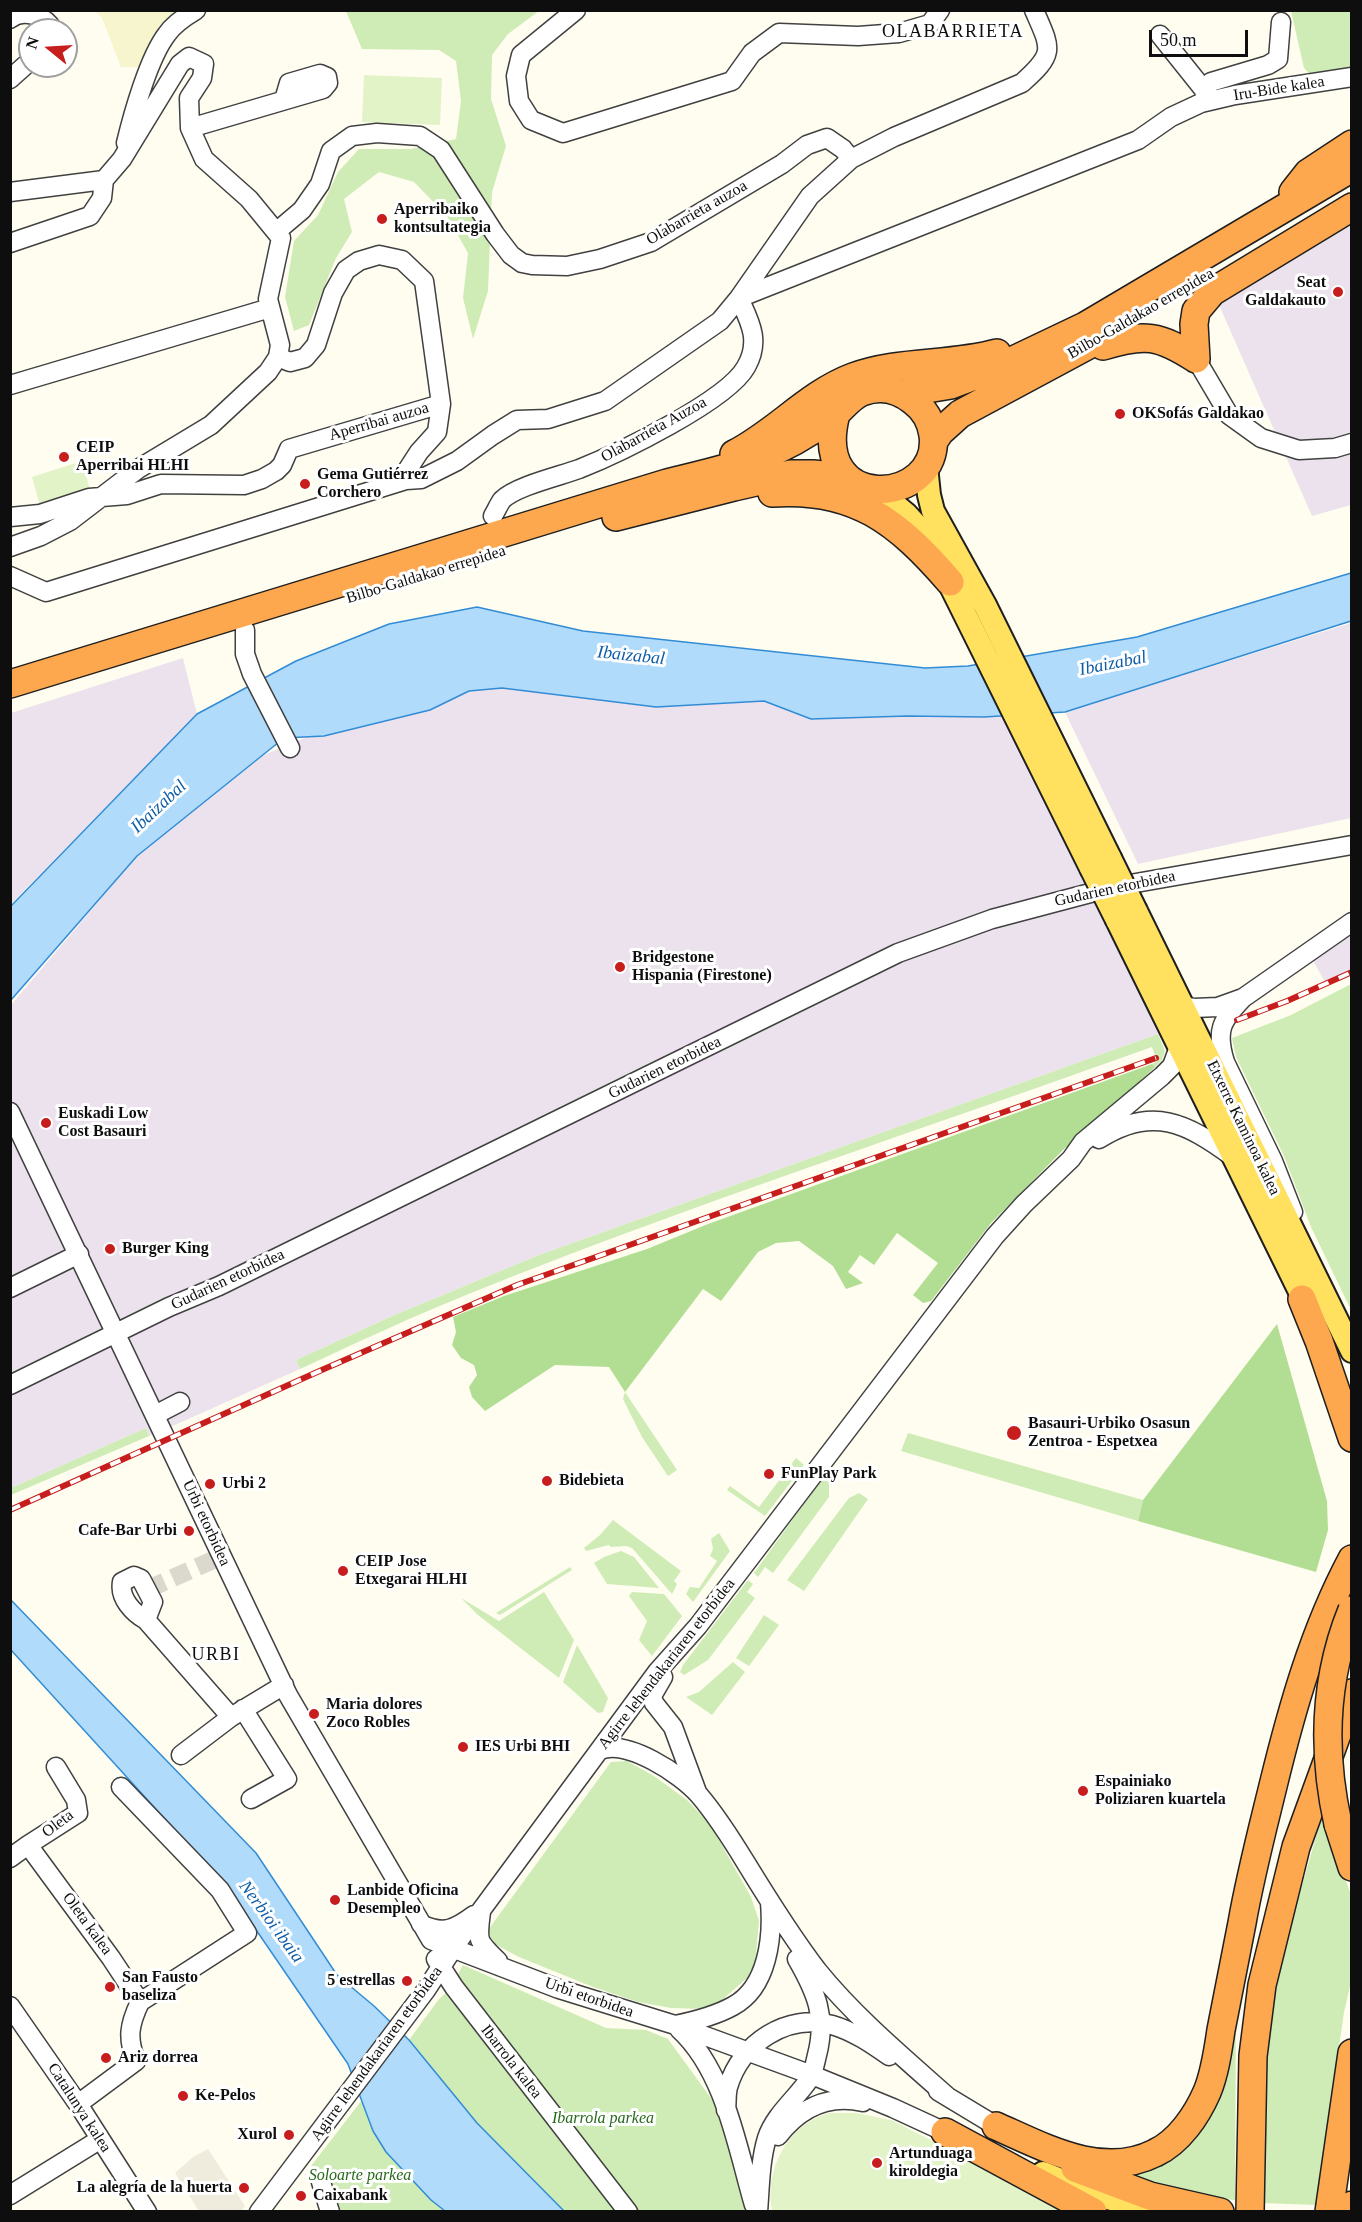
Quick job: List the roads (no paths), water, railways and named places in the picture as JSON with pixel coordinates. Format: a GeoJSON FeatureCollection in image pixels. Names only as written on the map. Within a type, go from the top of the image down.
{"type":"FeatureCollection","features":[{"type":"Feature","properties":{"kind":"highway"},"geometry":{"type":"LineString","coordinates":[[1284,208],[1308,173],[1352,144]]}},
{"type":"Feature","properties":{"kind":"highway","name":"Bilbo-Galdakao errepidea"},"geometry":{"type":"LineString","coordinates":[[10,684],[475,542],[504,523],[739,465],[775,451],[806,435],[836,414],[860,393],[882,389],[903,393],[951,385],[1000,366],[1074,332],[1352,168]]}},
{"type":"Feature","properties":{"kind":"highway","name":"Bilbo-Galdakao errepidea"},"geometry":{"type":"LineString","coordinates":[[10,702],[646,509],[791,474],[846,477],[855,483],[877,490],[906,484],[930,453],[940,432],[960,414],[989,396],[1065,359],[1352,189]]}},
{"type":"Feature","properties":{"kind":"highway"},"geometry":{"type":"LineString","coordinates":[[1151,338],[1196,310],[1212,292],[1352,207]]}},
{"type":"Feature","properties":{"kind":"highway"},"geometry":{"type":"LineString","coordinates":[[1196,310],[1194,324],[1196,359]]}},
{"type":"Feature","properties":{"kind":"highway","name":"Bilbo-Galdakao errepidea"},"geometry":{"type":"LineString","coordinates":[[667,483],[745,448],[819,395],[850,378],[892,367],[971,359],[1015,348],[1044,336],[1074,332]]}},
{"type":"Feature","properties":{"kind":"highway"},"geometry":{"type":"LineString","coordinates":[[1065,359],[1143,336],[1177,346],[1196,359]]}},
{"type":"Feature","properties":{"kind":"highway"},"geometry":{"type":"LineString","coordinates":[[903,393],[918,404],[932,426],[930,453]]}},
{"type":"Feature","properties":{"kind":"highway"},"geometry":{"type":"LineString","coordinates":[[836,414],[831,433],[831,448],[836,464],[846,477]]}},
{"type":"Feature","properties":{"kind":"highway"},"geometry":{"type":"LineString","coordinates":[[646,509],[681,508],[757,495],[795,492],[818,494],[852,503],[882,518],[909,538],[950,582]]}},
{"type":"Feature","properties":{"kind":"highway"},"geometry":{"type":"LineString","coordinates":[[1302,1299],[1352,1438]]}},
{"type":"Feature","properties":{"kind":"highway"},"geometry":{"type":"LineString","coordinates":[[996,2126],[1061,2154],[1103,2163],[1141,2159],[1157,2153],[1192,2120],[1207,2091],[1218,2048],[1251,1876],[1287,1728],[1305,1671],[1333,1597],[1352,1559]]}},
{"type":"Feature","properties":{"kind":"highway"},"geometry":{"type":"LineString","coordinates":[[1352,1610],[1338,1648],[1329,1701],[1327,1733],[1329,1776],[1338,1824],[1352,1867]]}},
{"type":"Feature","properties":{"kind":"highway"},"geometry":{"type":"LineString","coordinates":[[1250,2205],[1253,2056],[1262,1985],[1296,1847],[1352,1693]]}},
{"type":"Feature","properties":{"kind":"highway"},"geometry":{"type":"LineString","coordinates":[[1250,2205],[1243,2066],[1246,1988],[1253,1914],[1273,1787]]}},
{"type":"Feature","properties":{"kind":"highway"},"geometry":{"type":"LineString","coordinates":[[1329,2211],[1352,2053]]}},
{"type":"Feature","properties":{"kind":"highway"},"geometry":{"type":"LineString","coordinates":[[996,2126],[1022,2144],[1096,2178],[1150,2196],[1220,2211]]}},
{"type":"Feature","properties":{"kind":"highway"},"geometry":{"type":"LineString","coordinates":[[945,2132],[1093,2211]]}},
{"type":"Feature","properties":{"kind":"highway"},"geometry":{"type":"LineString","coordinates":[[1351,2211],[1352,2205]]}},
{"type":"Feature","properties":{"kind":"main road"},"geometry":{"type":"LineString","coordinates":[[930,453],[928,495],[976,610]]}},
{"type":"Feature","properties":{"kind":"main road"},"geometry":{"type":"LineString","coordinates":[[877,490],[906,514],[926,536],[950,582],[976,610]]}},
{"type":"Feature","properties":{"kind":"main road","name":"Gudarien etorbidea"},"geometry":{"type":"LineString","coordinates":[[976,610],[1126,916]]}},
{"type":"Feature","properties":{"kind":"main road","name":"Etxerre Kaminoa kalea"},"geometry":{"type":"LineString","coordinates":[[1126,916],[1182,1006],[1351,1350]]}},
{"type":"Feature","properties":{"kind":"main road","name":"Etxerre Kaminoa kalea"},"geometry":{"type":"LineString","coordinates":[[1126,916],[1179,1047],[1302,1299],[1325,1338],[1352,1393]]}},
{"type":"Feature","properties":{"kind":"main road"},"geometry":{"type":"LineString","coordinates":[[945,2132],[1077,2187],[1141,2208],[1160,2211]]}},
{"type":"Feature","properties":{"kind":"street"},"geometry":{"type":"LineString","coordinates":[[122,159],[133,116],[157,51],[167,33],[196,10]]}},
{"type":"Feature","properties":{"kind":"street"},"geometry":{"type":"LineString","coordinates":[[576,10],[521,55],[516,76],[519,101],[531,120],[563,133],[732,81],[752,53],[779,33],[858,36],[899,33],[930,24],[940,10]]}},
{"type":"Feature","properties":{"kind":"street"},"geometry":{"type":"LineString","coordinates":[[10,576],[46,592],[406,480],[421,479],[457,461],[517,420],[548,419],[606,401],[720,321],[739,298],[810,196],[851,159],[894,136],[1022,83],[1037,70],[1046,58],[1047,40],[1034,10]]}},
{"type":"Feature","properties":{"kind":"street"},"geometry":{"type":"LineString","coordinates":[[10,20],[14,16],[36,15],[42,18]]}},
{"type":"Feature","properties":{"kind":"street","name":"Iru-Bide kalea"},"geometry":{"type":"LineString","coordinates":[[1281,22],[1278,58],[1268,65],[1210,82],[1205,96],[1235,95],[1352,78]]}},
{"type":"Feature","properties":{"kind":"street"},"geometry":{"type":"LineString","coordinates":[[739,298],[1138,141],[1205,96],[1160,34]]}},
{"type":"Feature","properties":{"kind":"street"},"geometry":{"type":"LineString","coordinates":[[10,243],[90,216],[102,198],[104,180],[122,159],[180,64],[189,57],[204,64],[202,78],[189,98],[190,128],[204,159],[249,199],[281,238],[268,299],[280,345],[278,357]]}},
{"type":"Feature","properties":{"kind":"street"},"geometry":{"type":"LineString","coordinates":[[190,128],[284,100]]}},
{"type":"Feature","properties":{"kind":"street","name":"Olabarrieta auzoa"},"geometry":{"type":"LineString","coordinates":[[276,232],[302,210],[320,184],[332,151],[352,136],[377,132],[420,136],[441,150],[511,255],[522,263],[544,267],[567,266],[600,259],[651,242],[782,164],[807,145],[827,138],[843,149],[851,159]]}},
{"type":"Feature","properties":{"kind":"street"},"geometry":{"type":"LineString","coordinates":[[10,192],[104,180]]}},
{"type":"Feature","properties":{"kind":"street","name":"Aperribai auzoa"},"geometry":{"type":"LineString","coordinates":[[10,517],[40,514],[89,498],[101,497],[127,495],[161,484],[244,485],[276,471],[282,465],[289,449],[441,404],[424,281],[402,260],[379,255],[359,261],[346,270],[333,293],[316,345],[305,358],[290,362],[278,357],[268,372],[211,424],[138,469],[101,497],[70,521],[41,536],[10,547]]}},
{"type":"Feature","properties":{"kind":"street","name":"Olabarrieta Auzoa"},"geometry":{"type":"LineString","coordinates":[[504,523],[502,500],[517,491],[625,449],[673,423],[737,380],[747,366],[754,329],[739,298]]}},
{"type":"Feature","properties":{"kind":"street"},"geometry":{"type":"LineString","coordinates":[[10,386],[270,308]]}},
{"type":"Feature","properties":{"kind":"street"},"geometry":{"type":"LineString","coordinates":[[1196,359],[1229,415],[1261,438],[1299,450],[1352,443]]}},
{"type":"Feature","properties":{"kind":"street"},"geometry":{"type":"LineString","coordinates":[[406,480],[408,470],[419,452],[436,432],[441,404]]}},
{"type":"Feature","properties":{"kind":"street"},"geometry":{"type":"LineString","coordinates":[[245,630],[245,654],[252,674],[290,748]]}},
{"type":"Feature","properties":{"kind":"street","name":"Gudarien etorbidea"},"geometry":{"type":"LineString","coordinates":[[10,1385],[261,1266],[898,953],[992,919],[1113,887],[1352,845]]}},
{"type":"Feature","properties":{"kind":"street"},"geometry":{"type":"LineString","coordinates":[[1182,1006],[1218,1007],[1243,998],[1352,922]]}},
{"type":"Feature","properties":{"kind":"street"},"geometry":{"type":"LineString","coordinates":[[1243,998],[1223,1021],[1220,1034],[1224,1062],[1284,1185],[1292,1210],[1295,1235]]}},
{"type":"Feature","properties":{"kind":"street","name":"Agirre lehendakariaren etorbidea"},"geometry":{"type":"LineString","coordinates":[[1071,1159],[1083,1142],[1172,1066],[1179,1047]]}},
{"type":"Feature","properties":{"kind":"street","name":"Urbi etorbidea"},"geometry":{"type":"LineString","coordinates":[[10,1112],[284,1685],[431,1940],[597,2002],[675,2025],[893,2108]]}},
{"type":"Feature","properties":{"kind":"street","name":"Agirre lehendakariaren etorbidea"},"geometry":{"type":"LineString","coordinates":[[259,2211],[426,1990],[454,1947],[657,1672],[698,1626],[989,1244],[1024,1204],[1071,1159],[1095,1141],[1118,1128],[1142,1121],[1157,1120],[1185,1126],[1233,1157]]}},
{"type":"Feature","properties":{"kind":"street"},"geometry":{"type":"LineString","coordinates":[[10,1288],[79,1254]]}},
{"type":"Feature","properties":{"kind":"street"},"geometry":{"type":"LineString","coordinates":[[155,1415],[180,1402]]}},
{"type":"Feature","properties":{"kind":"street"},"geometry":{"type":"LineString","coordinates":[[146,1620],[237,1713],[287,1779],[251,1799]]}},
{"type":"Feature","properties":{"kind":"street"},"geometry":{"type":"LineString","coordinates":[[698,1626],[652,1696],[654,1703],[673,1726],[698,1793]]}},
{"type":"Feature","properties":{"kind":"street"},"geometry":{"type":"LineString","coordinates":[[181,1755],[237,1713],[284,1685]]}},
{"type":"Feature","properties":{"kind":"street"},"geometry":{"type":"LineString","coordinates":[[632,1705],[648,1701],[654,1703]]}},
{"type":"Feature","properties":{"kind":"street"},"geometry":{"type":"LineString","coordinates":[[600,1750],[609,1747],[638,1754],[656,1762],[698,1793],[723,1826],[770,1907],[818,2000],[821,2023],[820,2041],[812,2076],[775,2122],[767,2138],[757,2211]]}},
{"type":"Feature","properties":{"kind":"street","name":"Oleta"},"geometry":{"type":"LineString","coordinates":[[28,1845],[78,1813],[76,1800],[56,1767]]}},
{"type":"Feature","properties":{"kind":"street"},"geometry":{"type":"LineString","coordinates":[[78,2104],[136,2061],[130,2046],[129,2034],[140,2002],[247,1933],[220,1890],[121,1787]]}},
{"type":"Feature","properties":{"kind":"street"},"geometry":{"type":"LineString","coordinates":[[10,1858],[28,1845]]}},
{"type":"Feature","properties":{"kind":"street","name":"Oleta kalea"},"geometry":{"type":"LineString","coordinates":[[28,1845],[111,1958],[140,2002]]}},
{"type":"Feature","properties":{"kind":"street"},"geometry":{"type":"LineString","coordinates":[[675,2025],[703,2019],[735,2005],[750,1990],[761,1974],[768,1949],[772,1924],[770,1907]]}},
{"type":"Feature","properties":{"kind":"street"},"geometry":{"type":"LineString","coordinates":[[770,1907],[817,1969],[860,2017],[948,2097]]}},
{"type":"Feature","properties":{"kind":"street"},"geometry":{"type":"LineString","coordinates":[[421,1924],[436,1930],[449,1929],[458,1926],[481,1910]]}},
{"type":"Feature","properties":{"kind":"street","name":"Urbi etorbidea"},"geometry":{"type":"LineString","coordinates":[[481,1910],[479,1932],[482,1947],[505,1968]]}},
{"type":"Feature","properties":{"kind":"street","name":"Urbi etorbidea"},"geometry":{"type":"LineString","coordinates":[[421,1924],[441,1967]]}},
{"type":"Feature","properties":{"kind":"street","name":"Ibarrola kalea"},"geometry":{"type":"LineString","coordinates":[[441,1967],[454,1987],[628,2211]]}},
{"type":"Feature","properties":{"kind":"street","name":"Catalunya kalea"},"geometry":{"type":"LineString","coordinates":[[10,2006],[78,2104],[99,2140],[147,2211]]}},
{"type":"Feature","properties":{"kind":"street"},"geometry":{"type":"LineString","coordinates":[[726,2110],[727,2088],[736,2068],[747,2052],[767,2034],[789,2025],[821,2023],[850,2032],[877,2047],[948,2097],[996,2126]]}},
{"type":"Feature","properties":{"kind":"street"},"geometry":{"type":"LineString","coordinates":[[675,2025],[690,2039],[709,2066],[726,2110],[757,2211]]}},
{"type":"Feature","properties":{"kind":"street"},"geometry":{"type":"LineString","coordinates":[[762,2167],[776,2138],[787,2125],[800,2113],[827,2101],[850,2100],[893,2108],[945,2132]]}},
{"type":"Feature","properties":{"kind":"street"},"geometry":{"type":"LineString","coordinates":[[10,2195],[99,2140]]}},
{"type":"Feature","properties":{"kind":"street"},"geometry":{"type":"LineString","coordinates":[[321,2182],[330,2211]]}},
{"type":"Feature","properties":{"kind":"water","name":"Ibaizabal"},"geometry":{"type":"Polygon","coordinates":[[[1351,573],[1351,621],[1065,712],[984,717],[907,716],[811,719],[764,701],[656,707],[502,688],[469,691],[430,710],[324,736],[284,738],[137,856],[11,1000],[11,906],[197,714],[296,661],[389,624],[477,607],[583,631],[925,668],[968,666],[1137,637],[1351,573]]]}},
{"type":"Feature","properties":{"kind":"water","name":"Nerbioi ibaia"},"geometry":{"type":"Polygon","coordinates":[[[11,1600],[256,1853],[337,1975],[409,2040],[477,2123],[564,2211],[445,2211],[431,2200],[386,2152],[373,2131],[348,2064],[226,1886],[11,1650],[11,1600]]]}},
{"type":"Feature","properties":{"kind":"tunnel"},"geometry":{"type":"LineString","coordinates":[[148,1589],[222,1556]]}},
{"type":"Feature","properties":{"kind":"railway"},"geometry":{"type":"LineString","coordinates":[[1237,1020],[1352,972]]}},
{"type":"Feature","properties":{"kind":"railway"},"geometry":{"type":"LineString","coordinates":[[10,1510],[517,1285],[1156,1058]]}},
{"type":"Feature","properties":{"kind":"place","name":"Aperribaiko kontsultategia"},"geometry":{"type":"Point","coordinates":[382,219]}},
{"type":"Feature","properties":{"kind":"place","name":"Seat Galdakauto"},"geometry":{"type":"Point","coordinates":[1338,292]}},
{"type":"Feature","properties":{"kind":"place","name":"OKSofás Galdakao"},"geometry":{"type":"Point","coordinates":[1120,414]}},
{"type":"Feature","properties":{"kind":"place","name":"CEIP Aperribai HLHI"},"geometry":{"type":"Point","coordinates":[64,457]}},
{"type":"Feature","properties":{"kind":"place","name":"Gema Gutiérrez Corchero"},"geometry":{"type":"Point","coordinates":[305,484]}},
{"type":"Feature","properties":{"kind":"place","name":"Bridgestone Hispania (Firestone)"},"geometry":{"type":"Point","coordinates":[620,967]}},
{"type":"Feature","properties":{"kind":"place","name":"Euskadi Low Cost Basauri"},"geometry":{"type":"Point","coordinates":[46,1123]}},
{"type":"Feature","properties":{"kind":"place","name":"Burger King"},"geometry":{"type":"Point","coordinates":[110,1249]}},
{"type":"Feature","properties":{"kind":"place","name":"Basauri-Urbiko Osasun Zentroa - Espetxea"},"geometry":{"type":"Point","coordinates":[1014,1433]}},
{"type":"Feature","properties":{"kind":"place","name":"FunPlay Park"},"geometry":{"type":"Point","coordinates":[769,1474]}},
{"type":"Feature","properties":{"kind":"place","name":"Bidebieta"},"geometry":{"type":"Point","coordinates":[547,1481]}},
{"type":"Feature","properties":{"kind":"place","name":"Urbi 2"},"geometry":{"type":"Point","coordinates":[210,1484]}},
{"type":"Feature","properties":{"kind":"place","name":"Cafe-Bar Urbi"},"geometry":{"type":"Point","coordinates":[189,1531]}},
{"type":"Feature","properties":{"kind":"place","name":"CEIP Jose Etxegarai HLHI"},"geometry":{"type":"Point","coordinates":[343,1571]}},
{"type":"Feature","properties":{"kind":"place","name":"Maria dolores Zoco Robles"},"geometry":{"type":"Point","coordinates":[314,1714]}},
{"type":"Feature","properties":{"kind":"place","name":"IES Urbi BHI"},"geometry":{"type":"Point","coordinates":[463,1747]}},
{"type":"Feature","properties":{"kind":"place","name":"Espainiako Poliziaren kuartela"},"geometry":{"type":"Point","coordinates":[1083,1791]}},
{"type":"Feature","properties":{"kind":"place","name":"Lanbide Oficina Desempleo"},"geometry":{"type":"Point","coordinates":[335,1900]}},
{"type":"Feature","properties":{"kind":"place","name":"5 estrellas"},"geometry":{"type":"Point","coordinates":[407,1981]}},
{"type":"Feature","properties":{"kind":"place","name":"San Fausto baseliza"},"geometry":{"type":"Point","coordinates":[110,1987]}},
{"type":"Feature","properties":{"kind":"place","name":"Ariz dorrea"},"geometry":{"type":"Point","coordinates":[106,2058]}},
{"type":"Feature","properties":{"kind":"place","name":"Ke-Pelos"},"geometry":{"type":"Point","coordinates":[183,2096]}},
{"type":"Feature","properties":{"kind":"place","name":"Xurol"},"geometry":{"type":"Point","coordinates":[289,2135]}},
{"type":"Feature","properties":{"kind":"place","name":"Artunduaga kiroldegia"},"geometry":{"type":"Point","coordinates":[877,2163]}},
{"type":"Feature","properties":{"kind":"place","name":"La alegría de la huerta"},"geometry":{"type":"Point","coordinates":[244,2188]}},
{"type":"Feature","properties":{"kind":"place","name":"Caixabank"},"geometry":{"type":"Point","coordinates":[301,2196]}},
{"type":"Feature","properties":{"kind":"district","name":"OLABARRIETA"},"geometry":{"type":"Point","coordinates":[953,32]}},
{"type":"Feature","properties":{"kind":"district","name":"URBI"},"geometry":{"type":"Point","coordinates":[216,1655]}},
{"type":"Feature","properties":{"kind":"park label","name":"Ibarrola parkea"},"geometry":{"type":"Point","coordinates":[603,2119]}},
{"type":"Feature","properties":{"kind":"park label","name":"Soloarte parkea"},"geometry":{"type":"Point","coordinates":[360,2176]}}]}
